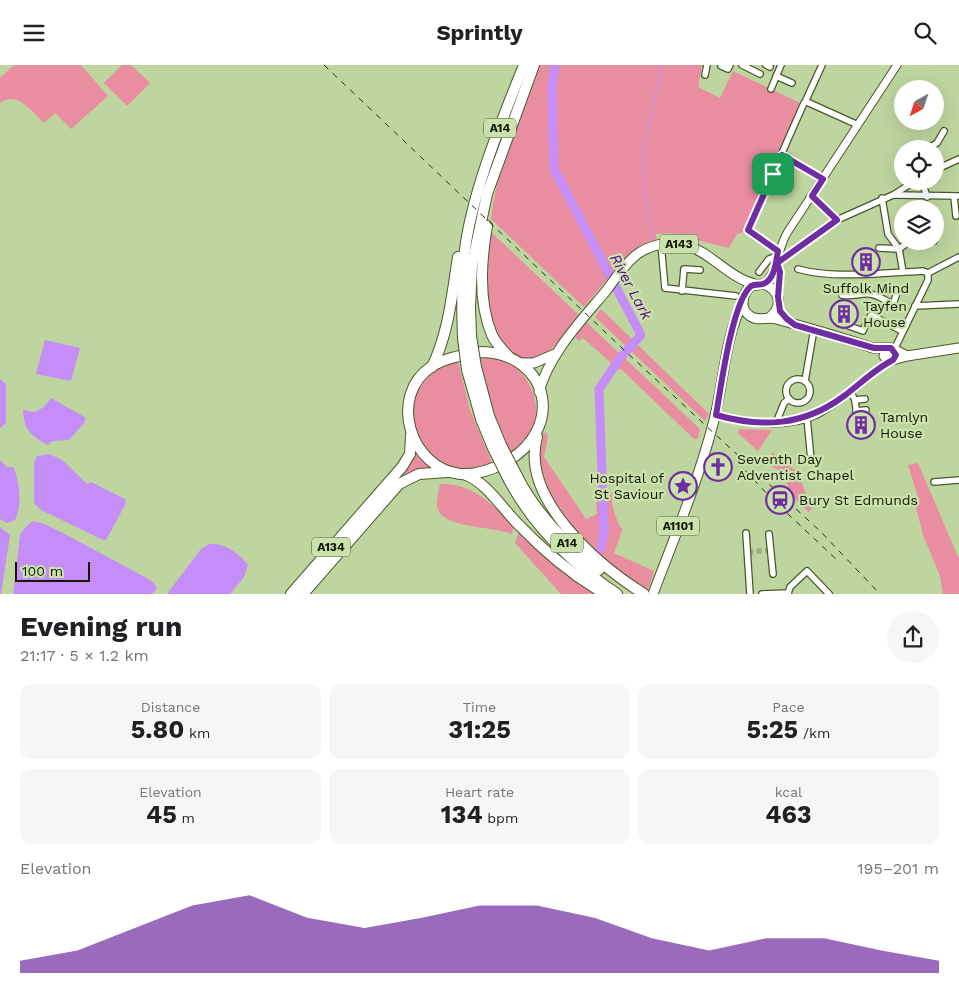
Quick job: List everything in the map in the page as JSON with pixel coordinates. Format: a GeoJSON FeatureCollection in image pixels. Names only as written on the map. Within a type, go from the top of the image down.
{"type":"FeatureCollection","features":[{"type":"Feature","properties":{"kind":"highway","name":"A14"},"geometry":{"type":"LineString","coordinates":[[524,65],[505,113],[478,192],[464,256],[461,304],[471,369],[480,419],[513,478],[524,505],[550,537],[582,568],[617,594]]}},
{"type":"Feature","properties":{"kind":"highway","name":"A14"},"geometry":{"type":"LineString","coordinates":[[467,337],[472,265],[487,195],[534,65]]}},
{"type":"Feature","properties":{"kind":"highway","name":"A14"},"geometry":{"type":"LineString","coordinates":[[494,176],[482,254],[483,295],[492,336],[515,361]]}},
{"type":"Feature","properties":{"kind":"highway","name":"A14"},"geometry":{"type":"LineString","coordinates":[[432,367],[442,347],[467,211],[478,192]]}},
{"type":"Feature","properties":{"kind":"highway"},"geometry":{"type":"LineString","coordinates":[[482,352],[498,354],[515,361],[533,377],[544,406],[540,429],[529,446],[506,462],[488,470],[462,474],[449,472],[427,456],[410,431],[408,417],[410,397],[417,382],[432,367],[449,359],[482,352]]}},
{"type":"Feature","properties":{"kind":"highway","name":"A14"},"geometry":{"type":"LineString","coordinates":[[540,429],[535,449],[536,470],[547,497],[558,515],[596,559],[652,593]]}},
{"type":"Feature","properties":{"kind":"highway","name":"A134"},"geometry":{"type":"LineString","coordinates":[[292,594],[407,460],[411,447],[410,431]]}},
{"type":"Feature","properties":{"kind":"highway","name":"A134"},"geometry":{"type":"LineString","coordinates":[[303,594],[399,484],[419,474],[449,472]]}},
{"type":"Feature","properties":{"kind":"highway","name":"A14"},"geometry":{"type":"LineString","coordinates":[[462,474],[482,485],[520,526],[551,555],[605,594]]}},
{"type":"Feature","properties":{"kind":"highway","name":"A14"},"geometry":{"type":"LineString","coordinates":[[513,478],[557,532],[588,561],[634,594]]}},
{"type":"Feature","properties":{"kind":"main road","name":"A143"},"geometry":{"type":"LineString","coordinates":[[539,392],[555,354],[618,274],[636,255],[661,244],[686,245],[741,280],[760,284]]}},
{"type":"Feature","properties":{"kind":"main road"},"geometry":{"type":"LineString","coordinates":[[741,280],[741,298],[745,311],[750,317]]}},
{"type":"Feature","properties":{"kind":"main road"},"geometry":{"type":"LineString","coordinates":[[741,298],[749,288],[760,284],[772,288],[778,299],[782,314],[795,325]]}},
{"type":"Feature","properties":{"kind":"main road","name":"A1101"},"geometry":{"type":"LineString","coordinates":[[652,593],[702,460],[716,415],[741,298]]}},
{"type":"Feature","properties":{"kind":"main road"},"geometry":{"type":"LineString","coordinates":[[769,318],[776,312],[778,299]]}},
{"type":"Feature","properties":{"kind":"main road"},"geometry":{"type":"LineString","coordinates":[[732,334],[741,321],[750,317],[769,318],[814,329],[890,353],[907,355],[959,348]]}},
{"type":"Feature","properties":{"kind":"main road","name":"A143"},"geometry":{"type":"LineString","coordinates":[[515,361],[534,363],[555,354]]}},
{"type":"Feature","properties":{"kind":"street"},"geometry":{"type":"LineString","coordinates":[[704,75],[707,65]]}},
{"type":"Feature","properties":{"kind":"street"},"geometry":{"type":"LineString","coordinates":[[721,67],[728,69],[730,65]]}},
{"type":"Feature","properties":{"kind":"street"},"geometry":{"type":"LineString","coordinates":[[742,65],[760,74]]}},
{"type":"Feature","properties":{"kind":"street"},"geometry":{"type":"LineString","coordinates":[[778,299],[780,272],[778,257],[748,230],[822,65]]}},
{"type":"Feature","properties":{"kind":"street"},"geometry":{"type":"LineString","coordinates":[[760,284],[771,277],[787,233],[897,65]]}},
{"type":"Feature","properties":{"kind":"street"},"geometry":{"type":"LineString","coordinates":[[771,89],[774,69],[792,83]]}},
{"type":"Feature","properties":{"kind":"street"},"geometry":{"type":"LineString","coordinates":[[806,101],[858,125]]}},
{"type":"Feature","properties":{"kind":"street"},"geometry":{"type":"LineString","coordinates":[[938,140],[944,131]]}},
{"type":"Feature","properties":{"kind":"street"},"geometry":{"type":"LineString","coordinates":[[782,155],[823,179]]}},
{"type":"Feature","properties":{"kind":"street"},"geometry":{"type":"LineString","coordinates":[[944,166],[959,159]]}},
{"type":"Feature","properties":{"kind":"street"},"geometry":{"type":"LineString","coordinates":[[759,272],[769,259],[778,257],[837,220],[901,190]]}},
{"type":"Feature","properties":{"kind":"street"},"geometry":{"type":"LineString","coordinates":[[925,190],[927,197]]}},
{"type":"Feature","properties":{"kind":"street"},"geometry":{"type":"LineString","coordinates":[[893,195],[957,197],[956,216]]}},
{"type":"Feature","properties":{"kind":"street"},"geometry":{"type":"LineString","coordinates":[[812,196],[837,220]]}},
{"type":"Feature","properties":{"kind":"street"},"geometry":{"type":"LineString","coordinates":[[882,198],[888,234],[894,242]]}},
{"type":"Feature","properties":{"kind":"street"},"geometry":{"type":"LineString","coordinates":[[661,244],[663,284],[669,289],[741,298]]}},
{"type":"Feature","properties":{"kind":"street"},"geometry":{"type":"LineString","coordinates":[[879,248],[894,249]]}},
{"type":"Feature","properties":{"kind":"street"},"geometry":{"type":"LineString","coordinates":[[899,250],[902,272]]}},
{"type":"Feature","properties":{"kind":"street"},"geometry":{"type":"LineString","coordinates":[[798,269],[808,272],[838,273],[923,271],[928,273],[959,257]]}},
{"type":"Feature","properties":{"kind":"street"},"geometry":{"type":"LineString","coordinates":[[682,291],[684,266],[700,270]]}},
{"type":"Feature","properties":{"kind":"street"},"geometry":{"type":"LineString","coordinates":[[716,415],[757,423],[776,423],[807,418],[850,391],[879,368],[890,353],[928,280],[928,273]]}},
{"type":"Feature","properties":{"kind":"street"},"geometry":{"type":"LineString","coordinates":[[842,295],[851,297],[870,294],[880,296],[884,301],[893,304],[897,293]]}},
{"type":"Feature","properties":{"kind":"street"},"geometry":{"type":"LineString","coordinates":[[849,326],[863,331],[871,315],[878,313],[884,301]]}},
{"type":"Feature","properties":{"kind":"street"},"geometry":{"type":"LineString","coordinates":[[915,306],[959,304]]}},
{"type":"Feature","properties":{"kind":"street"},"geometry":{"type":"LineString","coordinates":[[878,313],[902,331]]}},
{"type":"Feature","properties":{"kind":"street"},"geometry":{"type":"LineString","coordinates":[[805,381],[814,329]]}},
{"type":"Feature","properties":{"kind":"street"},"geometry":{"type":"LineString","coordinates":[[796,379],[805,381],[810,388],[808,398],[799,403],[789,399],[786,390],[789,383],[796,379]]}},
{"type":"Feature","properties":{"kind":"street"},"geometry":{"type":"LineString","coordinates":[[850,391],[855,400],[857,414],[866,410]]}},
{"type":"Feature","properties":{"kind":"street"},"geometry":{"type":"LineString","coordinates":[[776,423],[784,403],[789,399]]}},
{"type":"Feature","properties":{"kind":"street"},"geometry":{"type":"LineString","coordinates":[[855,400],[865,399]]}},
{"type":"Feature","properties":{"kind":"street"},"geometry":{"type":"LineString","coordinates":[[807,418],[811,460]]}},
{"type":"Feature","properties":{"kind":"street"},"geometry":{"type":"LineString","coordinates":[[934,482],[959,480]]}},
{"type":"Feature","properties":{"kind":"street"},"geometry":{"type":"LineString","coordinates":[[746,533],[750,594]]}},
{"type":"Feature","properties":{"kind":"street"},"geometry":{"type":"LineString","coordinates":[[769,534],[773,574]]}},
{"type":"Feature","properties":{"kind":"street"},"geometry":{"type":"LineString","coordinates":[[762,594],[788,594],[790,587],[807,571],[829,594]]}},
{"type":"Feature","properties":{"kind":"shaded area"},"geometry":{"type":"Polygon","coordinates":[[[14,65],[81,65],[108,96],[71,129],[55,113],[44,123],[29,108],[18,101],[12,99],[0,103],[0,78],[14,65]]]}},
{"type":"Feature","properties":{"kind":"shaded area"},"geometry":{"type":"Polygon","coordinates":[[[122,65],[131,65],[150,83],[127,106],[104,83],[122,65]]]}},
{"type":"Feature","properties":{"kind":"shaded area"},"geometry":{"type":"Polygon","coordinates":[[[539,65],[702,65],[698,87],[720,98],[733,71],[802,104],[747,231],[737,234],[729,248],[669,233],[656,234],[657,242],[634,252],[614,271],[584,307],[491,219],[498,180],[504,160],[539,65]]]}},
{"type":"Feature","properties":{"kind":"shaded area"},"geometry":{"type":"Polygon","coordinates":[[[490,231],[579,315],[566,335],[541,359],[524,360],[515,356],[508,350],[491,320],[485,275],[490,231]]]}},
{"type":"Feature","properties":{"kind":"shaded area"},"geometry":{"type":"Polygon","coordinates":[[[601,309],[709,414],[705,421],[595,317],[601,309]]]}},
{"type":"Feature","properties":{"kind":"shaded area"},"geometry":{"type":"Polygon","coordinates":[[[585,321],[700,429],[698,438],[694,439],[621,369],[614,370],[610,362],[583,338],[579,341],[576,338],[577,330],[585,321]]]}},
{"type":"Feature","properties":{"kind":"shaded area"},"geometry":{"type":"Polygon","coordinates":[[[45,340],[80,348],[71,381],[36,374],[45,340]]]}},
{"type":"Feature","properties":{"kind":"shaded area"},"geometry":{"type":"Polygon","coordinates":[[[485,357],[501,359],[512,364],[521,372],[528,382],[536,404],[534,428],[526,440],[511,455],[488,407],[479,359],[485,357]]]}},
{"type":"Feature","properties":{"kind":"shaded area"},"geometry":{"type":"Polygon","coordinates":[[[458,362],[470,410],[493,465],[486,468],[459,470],[434,462],[428,457],[412,425],[414,401],[423,383],[438,370],[458,362]]]}},
{"type":"Feature","properties":{"kind":"shaded area"},"geometry":{"type":"Polygon","coordinates":[[[0,379],[6,384],[6,423],[0,428],[0,379]]]}},
{"type":"Feature","properties":{"kind":"shaded area"},"geometry":{"type":"Polygon","coordinates":[[[51,398],[86,418],[69,440],[53,441],[48,445],[37,439],[30,432],[25,423],[23,410],[35,412],[44,407],[51,398]]]}},
{"type":"Feature","properties":{"kind":"shaded area"},"geometry":{"type":"Polygon","coordinates":[[[739,429],[772,430],[758,451],[738,433],[739,429]]]}},
{"type":"Feature","properties":{"kind":"shaded area"},"geometry":{"type":"Polygon","coordinates":[[[546,432],[548,437],[544,457],[586,519],[597,514],[596,493],[612,493],[615,515],[620,527],[623,528],[614,553],[654,571],[648,590],[618,572],[591,551],[560,511],[549,492],[536,456],[537,442],[546,432]]]}},
{"type":"Feature","properties":{"kind":"shaded area"},"geometry":{"type":"Polygon","coordinates":[[[413,448],[436,469],[396,480],[413,448]]]}},
{"type":"Feature","properties":{"kind":"shaded area"},"geometry":{"type":"Polygon","coordinates":[[[772,452],[797,472],[812,508],[809,512],[790,494],[784,473],[769,465],[772,452]]]}},
{"type":"Feature","properties":{"kind":"shaded area"},"geometry":{"type":"Polygon","coordinates":[[[49,454],[62,460],[87,484],[91,482],[125,499],[126,503],[106,540],[41,510],[34,503],[34,463],[37,456],[49,454]]]}},
{"type":"Feature","properties":{"kind":"shaded area"},"geometry":{"type":"Polygon","coordinates":[[[0,460],[7,467],[13,467],[19,486],[19,508],[17,515],[15,520],[7,523],[0,519],[0,460]]]}},
{"type":"Feature","properties":{"kind":"shaded area"},"geometry":{"type":"Polygon","coordinates":[[[918,463],[959,559],[959,594],[943,594],[940,576],[923,535],[916,507],[919,500],[908,465],[918,463]]]}},
{"type":"Feature","properties":{"kind":"shaded area"},"geometry":{"type":"Polygon","coordinates":[[[440,484],[462,487],[481,496],[514,526],[512,534],[470,526],[448,519],[441,514],[437,507],[440,484]]]}},
{"type":"Feature","properties":{"kind":"shaded area"},"geometry":{"type":"Polygon","coordinates":[[[32,521],[42,523],[65,534],[152,581],[157,588],[152,594],[13,594],[20,536],[22,531],[32,521]]]}},
{"type":"Feature","properties":{"kind":"shaded area"},"geometry":{"type":"Polygon","coordinates":[[[0,527],[10,535],[1,594],[0,594],[0,527]]]}},
{"type":"Feature","properties":{"kind":"shaded area"},"geometry":{"type":"Polygon","coordinates":[[[519,532],[597,594],[561,594],[515,543],[519,532]]]}},
{"type":"Feature","properties":{"kind":"shaded area"},"geometry":{"type":"Polygon","coordinates":[[[209,544],[220,545],[231,550],[248,565],[244,577],[230,594],[167,594],[201,549],[209,544]]]}},
{"type":"Feature","properties":{"kind":"waterway","name":"River Lark"},"geometry":{"type":"LineString","coordinates":[[555,65],[552,90],[554,169],[641,335],[620,358],[599,389],[604,531],[601,548]]}},
{"type":"Feature","properties":{"kind":"waterway"},"geometry":{"type":"LineString","coordinates":[[653,241],[646,199],[643,154],[662,65]]}},
{"type":"Feature","properties":{"kind":"tunnel"},"geometry":{"type":"LineString","coordinates":[[878,314],[881,309]]}},
{"type":"Feature","properties":{"kind":"tunnel"},"geometry":{"type":"LineString","coordinates":[[748,552],[771,550]]}},
{"type":"Feature","properties":{"kind":"railway"},"geometry":{"type":"LineString","coordinates":[[324,65],[624,350],[821,532],[880,594]]}},
{"type":"Feature","properties":{"kind":"railway"},"geometry":{"type":"LineString","coordinates":[[737,462],[772,499],[837,560]]}},
{"type":"Feature","properties":{"kind":"place","name":"Suffolk Mind"},"geometry":{"type":"Point","coordinates":[866,262]}},
{"type":"Feature","properties":{"kind":"place","name":"Tayfen House"},"geometry":{"type":"Point","coordinates":[844,314]}},
{"type":"Feature","properties":{"kind":"place","name":"Tamlyn House"},"geometry":{"type":"Point","coordinates":[861,425]}},
{"type":"Feature","properties":{"kind":"place","name":"Seventh Day Adventist Chapel"},"geometry":{"type":"Point","coordinates":[718,467]}},
{"type":"Feature","properties":{"kind":"place","name":"Hospital of St Saviour"},"geometry":{"type":"Point","coordinates":[683,486]}},
{"type":"Feature","properties":{"kind":"place","name":"Bury St Edmunds"},"geometry":{"type":"Point","coordinates":[780,500]}},
{"type":"Feature","properties":{"kind":"route"},"geometry":{"type":"LineString","coordinates":[[773,174],[748,230],[778,251],[777,263],[771,277],[764,284],[759,283],[751,286],[744,296],[733,324],[716,415],[757,423],[796,420],[816,414],[896,357],[896,352],[891,348],[874,348],[795,325],[782,314],[778,297],[780,272],[777,263],[812,236],[837,220],[812,196],[823,179],[782,155],[773,174]]}}]}
